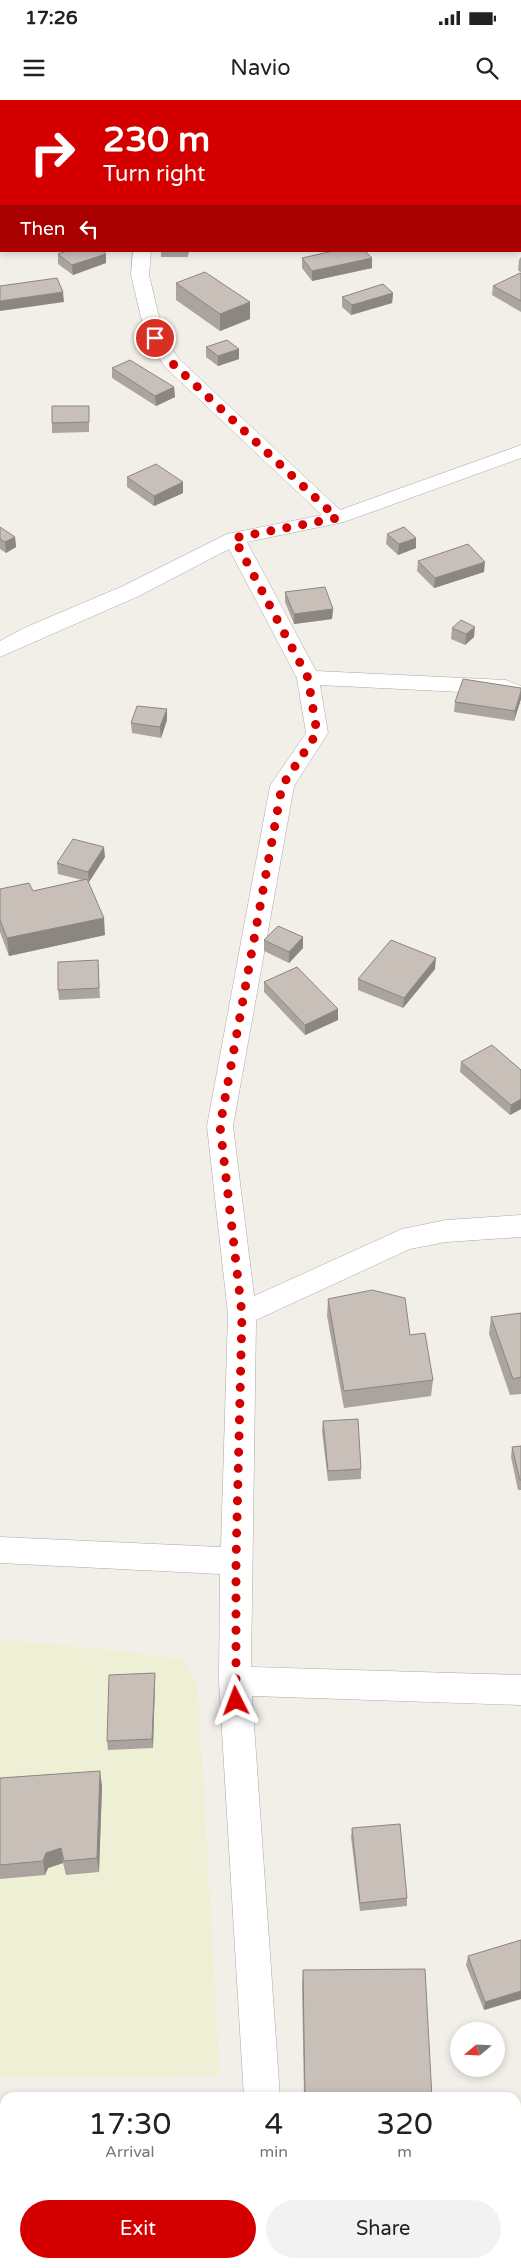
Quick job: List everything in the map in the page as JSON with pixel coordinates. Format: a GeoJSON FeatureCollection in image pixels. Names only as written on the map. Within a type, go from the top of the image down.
{"type":"FeatureCollection","features":[{"type":"Feature","properties":{"kind":"street"},"geometry":{"type":"LineString","coordinates":[[142,252],[140,275],[155,338],[172,363],[337,518]]}},
{"type":"Feature","properties":{"kind":"street"},"geometry":{"type":"LineString","coordinates":[[0,650],[32,633],[131,591],[234,538],[337,518],[521,451]]}},
{"type":"Feature","properties":{"kind":"street"},"geometry":{"type":"LineString","coordinates":[[500,459],[521,469]]}},
{"type":"Feature","properties":{"kind":"street"},"geometry":{"type":"LineString","coordinates":[[234,538],[308,678],[317,733],[282,786],[220,1126],[242,1314],[235,1682],[262,2092]]}},
{"type":"Feature","properties":{"kind":"street"},"geometry":{"type":"LineString","coordinates":[[308,678],[506,687],[521,696]]}},
{"type":"Feature","properties":{"kind":"street"},"geometry":{"type":"LineString","coordinates":[[242,1314],[402,1240],[424,1233],[521,1226]]}},
{"type":"Feature","properties":{"kind":"street"},"geometry":{"type":"LineString","coordinates":[[0,1550],[236,1561]]}},
{"type":"Feature","properties":{"kind":"street"},"geometry":{"type":"LineString","coordinates":[[235,1682],[521,1690]]}},
{"type":"Feature","properties":{"kind":"green space"},"geometry":{"type":"Polygon","coordinates":[[[0,1639],[183,1659],[198,1688],[220,2076],[0,2078],[0,1639]]]}},
{"type":"Feature","properties":{"kind":"building"},"geometry":{"type":"Polygon","coordinates":[[[63,252],[104,252],[106,254],[72,265],[58,254],[63,252]]]}},
{"type":"Feature","properties":{"kind":"building"},"geometry":{"type":"Polygon","coordinates":[[[329,252],[366,252],[372,258],[312,271],[302,258],[329,252]]]}},
{"type":"Feature","properties":{"kind":"building"},"geometry":{"type":"Polygon","coordinates":[[[205,272],[250,302],[220,314],[176,283],[205,272]]]}},
{"type":"Feature","properties":{"kind":"building"},"geometry":{"type":"Polygon","coordinates":[[[520,273],[521,301],[493,286],[520,273]]]}},
{"type":"Feature","properties":{"kind":"building"},"geometry":{"type":"Polygon","coordinates":[[[57,278],[63,292],[0,301],[0,286],[57,278]]]}},
{"type":"Feature","properties":{"kind":"building"},"geometry":{"type":"Polygon","coordinates":[[[383,284],[393,293],[352,305],[342,297],[383,284]]]}},
{"type":"Feature","properties":{"kind":"building"},"geometry":{"type":"Polygon","coordinates":[[[227,340],[239,349],[218,356],[206,347],[227,340]]]}},
{"type":"Feature","properties":{"kind":"building"},"geometry":{"type":"Polygon","coordinates":[[[130,360],[174,387],[155,396],[112,368],[130,360]]]}},
{"type":"Feature","properties":{"kind":"building"},"geometry":{"type":"Polygon","coordinates":[[[52,406],[89,406],[89,422],[52,423],[52,406]]]}},
{"type":"Feature","properties":{"kind":"building"},"geometry":{"type":"Polygon","coordinates":[[[156,464],[183,482],[154,496],[127,477],[156,464]]]}},
{"type":"Feature","properties":{"kind":"building"},"geometry":{"type":"Polygon","coordinates":[[[0,527],[15,537],[5,542],[0,539],[0,527]]]}},
{"type":"Feature","properties":{"kind":"building"},"geometry":{"type":"Polygon","coordinates":[[[404,527],[416,538],[399,544],[387,534],[404,527]]]}},
{"type":"Feature","properties":{"kind":"building"},"geometry":{"type":"Polygon","coordinates":[[[468,544],[485,562],[435,578],[418,561],[468,544]]]}},
{"type":"Feature","properties":{"kind":"building"},"geometry":{"type":"Polygon","coordinates":[[[325,587],[333,609],[294,614],[285,592],[325,587]]]}},
{"type":"Feature","properties":{"kind":"building"},"geometry":{"type":"Polygon","coordinates":[[[461,620],[475,627],[466,634],[452,628],[461,620]]]}},
{"type":"Feature","properties":{"kind":"building"},"geometry":{"type":"Polygon","coordinates":[[[463,679],[521,688],[515,711],[455,702],[463,679]]]}},
{"type":"Feature","properties":{"kind":"building"},"geometry":{"type":"Polygon","coordinates":[[[137,706],[167,709],[160,727],[131,723],[137,706]]]}},
{"type":"Feature","properties":{"kind":"building"},"geometry":{"type":"Polygon","coordinates":[[[73,839],[104,847],[88,872],[57,863],[73,839]]]}},
{"type":"Feature","properties":{"kind":"building"},"geometry":{"type":"Polygon","coordinates":[[[87,879],[104,918],[7,938],[0,920],[0,889],[29,883],[33,891],[87,879]]]}},
{"type":"Feature","properties":{"kind":"building"},"geometry":{"type":"Polygon","coordinates":[[[278,926],[303,937],[289,952],[264,940],[278,926]]]}},
{"type":"Feature","properties":{"kind":"building"},"geometry":{"type":"Polygon","coordinates":[[[391,940],[436,958],[404,998],[358,979],[391,940]]]}},
{"type":"Feature","properties":{"kind":"building"},"geometry":{"type":"Polygon","coordinates":[[[98,960],[99,988],[58,990],[58,962],[98,960]]]}},
{"type":"Feature","properties":{"kind":"building"},"geometry":{"type":"Polygon","coordinates":[[[297,967],[338,1009],[305,1025],[264,982],[297,967]]]}},
{"type":"Feature","properties":{"kind":"building"},"geometry":{"type":"Polygon","coordinates":[[[492,1045],[521,1070],[521,1099],[511,1105],[461,1062],[492,1045]]]}},
{"type":"Feature","properties":{"kind":"building"},"geometry":{"type":"Polygon","coordinates":[[[372,1290],[405,1298],[410,1335],[425,1333],[433,1380],[344,1391],[328,1299],[372,1290]]]}},
{"type":"Feature","properties":{"kind":"building"},"geometry":{"type":"Polygon","coordinates":[[[521,1313],[521,1377],[513,1379],[491,1317],[521,1313]]]}},
{"type":"Feature","properties":{"kind":"building"},"geometry":{"type":"Polygon","coordinates":[[[358,1419],[361,1469],[328,1471],[323,1421],[358,1419]]]}},
{"type":"Feature","properties":{"kind":"building"},"geometry":{"type":"Polygon","coordinates":[[[521,1446],[521,1480],[520,1480],[512,1447],[521,1446]]]}},
{"type":"Feature","properties":{"kind":"building"},"geometry":{"type":"Polygon","coordinates":[[[155,1673],[152,1739],[107,1741],[109,1675],[155,1673]]]}},
{"type":"Feature","properties":{"kind":"building"},"geometry":{"type":"Polygon","coordinates":[[[100,1771],[97,1858],[64,1861],[61,1848],[46,1853],[43,1861],[0,1865],[0,1778],[100,1771]]]}},
{"type":"Feature","properties":{"kind":"building"},"geometry":{"type":"Polygon","coordinates":[[[400,1824],[407,1898],[360,1903],[352,1828],[400,1824]]]}},
{"type":"Feature","properties":{"kind":"building"},"geometry":{"type":"Polygon","coordinates":[[[521,1940],[521,1991],[485,2002],[468,1956],[521,1940]]]}},
{"type":"Feature","properties":{"kind":"building"},"geometry":{"type":"Polygon","coordinates":[[[425,1969],[432,2092],[305,2092],[303,1970],[425,1969]]]}},
{"type":"Feature","properties":{"kind":"route"},"geometry":{"type":"LineString","coordinates":[[155,338],[172,363],[337,518],[234,538],[308,678],[317,733],[282,786],[220,1126],[242,1314],[236,1561],[236,1701]]}}]}
